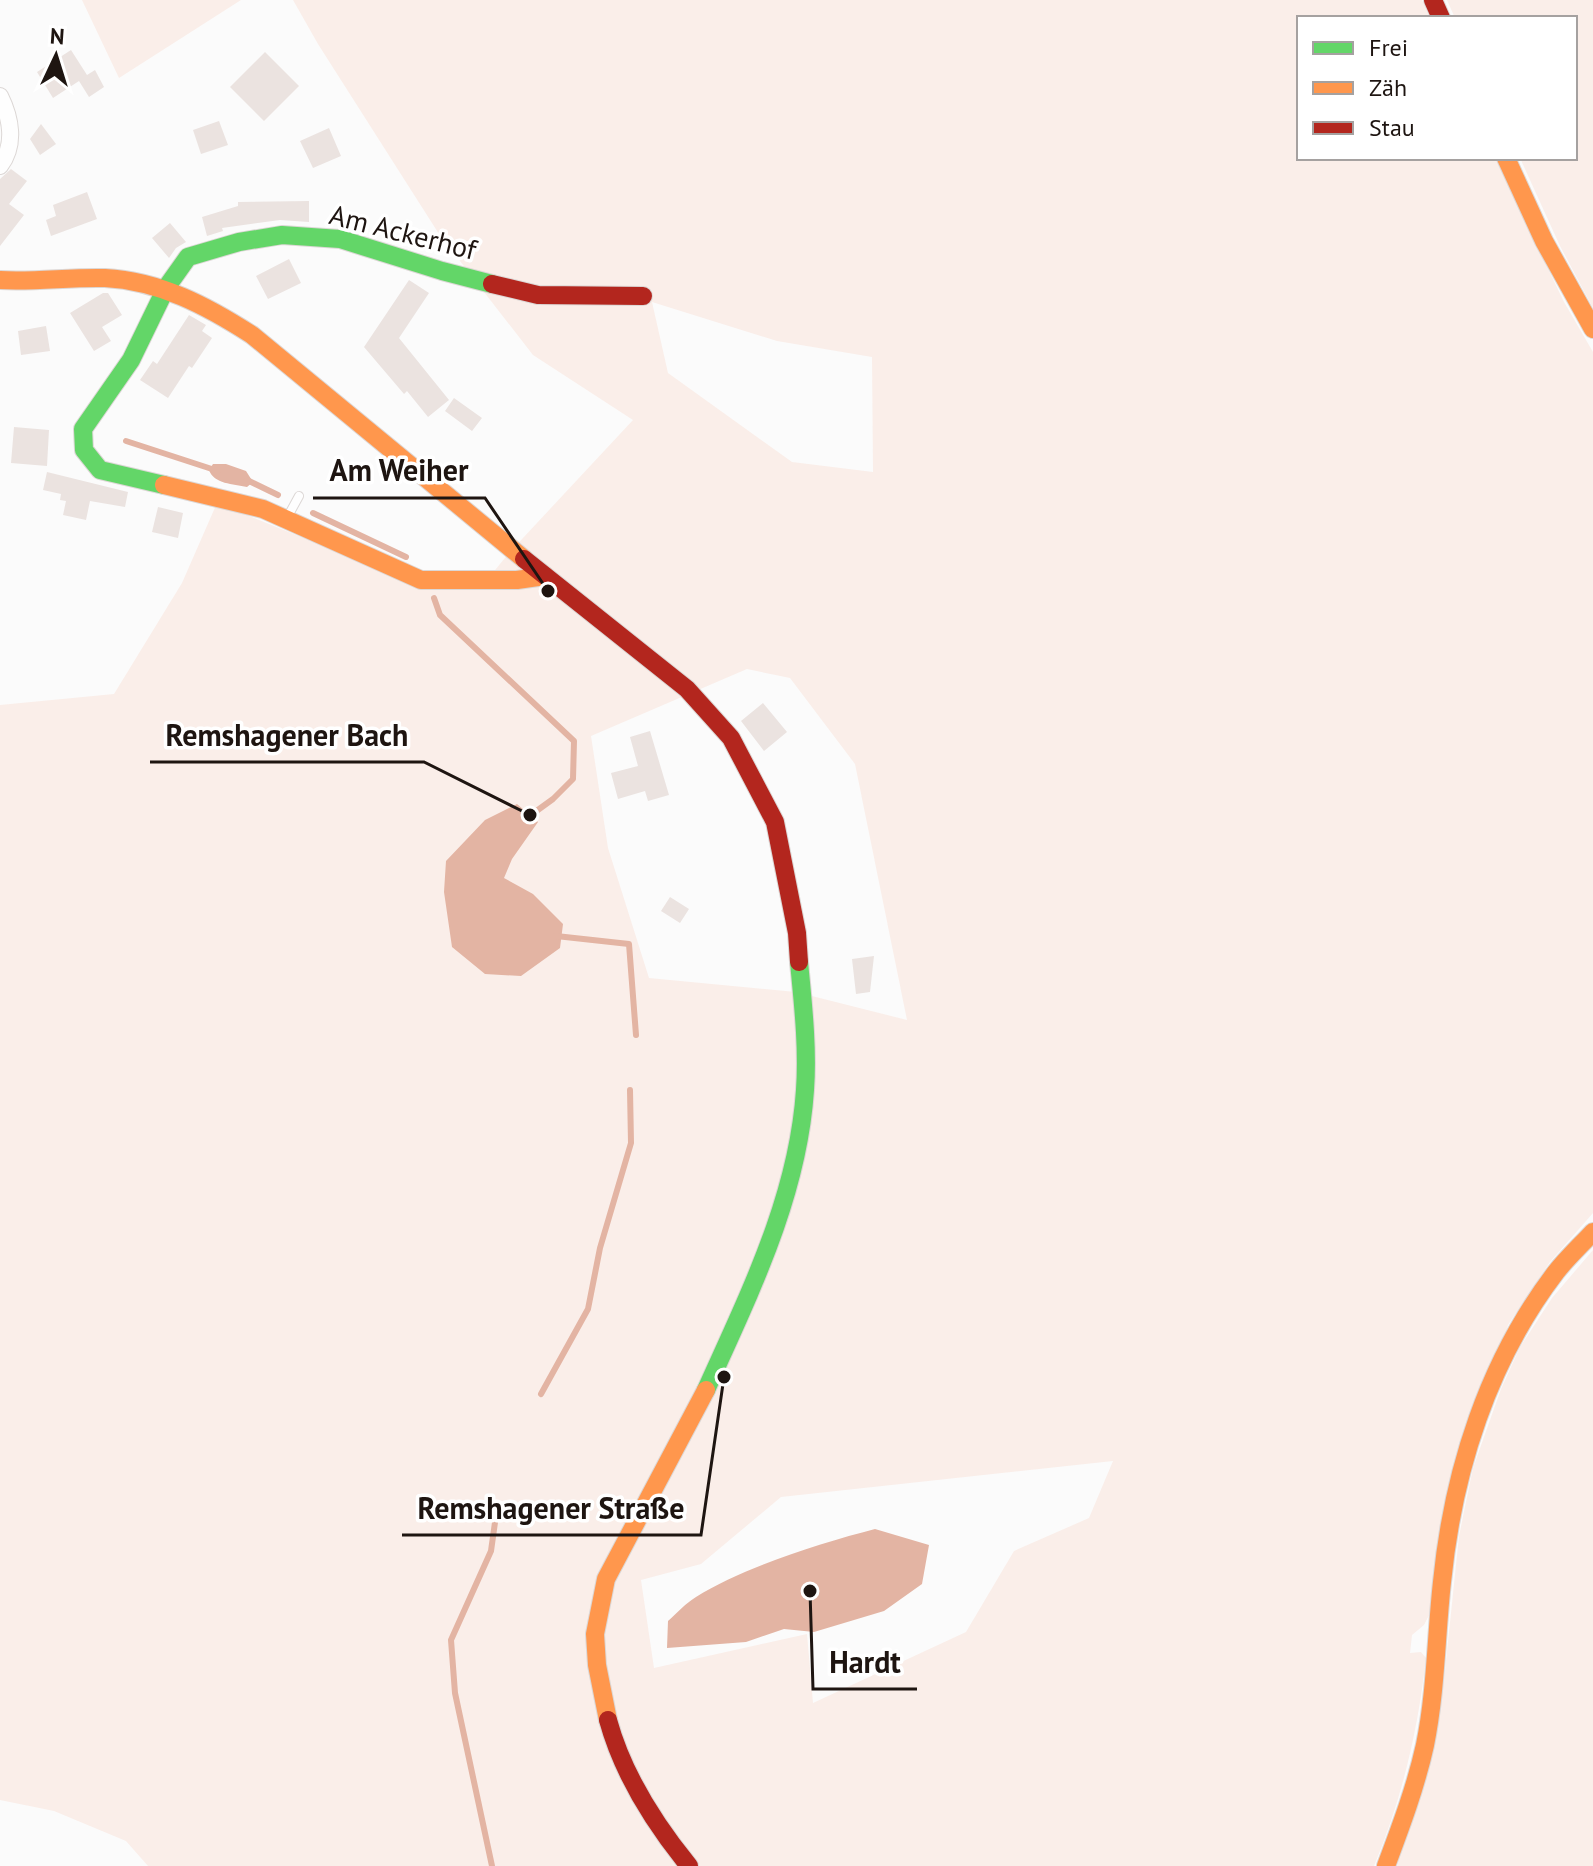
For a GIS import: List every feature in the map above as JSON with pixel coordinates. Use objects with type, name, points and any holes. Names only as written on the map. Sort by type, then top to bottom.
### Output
[{"type":"street","points":[[0,96],[12,136],[10,149],[0,166]]},
{"type":"street","points":[[1507,160],[1544,241],[1593,329]]},
{"type":"street","name":"Am Ackerhof","points":[[545,576],[517,580],[421,580],[263,509],[100,470],[84,450],[83,429],[131,360],[166,288],[188,257],[239,242],[282,235],[340,239],[442,271],[538,295],[643,296]]},
{"type":"street","points":[[0,280],[116,279],[166,288],[211,308],[252,335],[687,689],[731,738],[775,822],[797,933],[803,1005],[805,1089],[798,1142],[767,1255],[694,1416],[606,1579],[595,1633],[599,1684],[617,1744],[644,1808],[689,1866]]},
{"type":"street","points":[[1386,1866],[1408,1809],[1428,1728],[1447,1538],[1461,1468],[1481,1408],[1526,1316],[1556,1272],[1593,1232]]},
{"type":"lane","points":[[286,519],[299,496]]},
{"type":"shaded area","points":[[82,0],[241,0],[119,78]]},
{"type":"shaded area","points":[[293,0],[1422,0],[1429,16],[1297,16],[1297,160],[1496,160],[1564,302],[1593,352],[1593,1213],[1550,1262],[1508,1325],[1429,1615],[1424,1625],[1412,1635],[1410,1653],[1421,1652],[1426,1658],[1418,1711],[1401,1790],[1374,1866],[148,1866],[126,1841],[54,1811],[0,1800],[0,705],[114,694],[182,583],[217,503],[418,584],[482,586],[633,420],[533,355],[439,234]],"holes":[[[652,302],[777,341],[872,357],[873,472],[792,462],[668,373]],[[747,669],[790,678],[855,764],[907,1020],[796,992],[649,978],[608,848],[591,736]],[[1113,1461],[1089,1518],[1014,1551],[966,1632],[813,1703],[807,1634],[654,1668],[641,1580],[701,1564],[781,1497]]]},
{"type":"shaded area","points":[[1447,0],[1593,0],[1593,308],[1560,246],[1521,160],[1577,160],[1577,16],[1454,16]]},
{"type":"shaded area","points":[[213,464],[226,464],[246,471],[253,482],[247,487],[220,481],[211,475],[209,470]]},
{"type":"shaded area","points":[[517,804],[538,822],[512,859],[504,878],[533,894],[563,924],[560,948],[521,976],[485,974],[452,947],[444,892],[446,861],[485,820]]},
{"type":"shaded area","points":[[1593,1250],[1593,1866],[1397,1866],[1444,1680],[1459,1536],[1473,1468],[1501,1389],[1520,1347],[1552,1298]]},
{"type":"shaded area","points":[[875,1529],[929,1545],[922,1584],[884,1611],[814,1632],[784,1629],[746,1642],[667,1648],[668,1621],[685,1605],[715,1586],[759,1566]]},
{"type":"building","points":[[71,50],[87,75],[95,70],[104,87],[89,97],[79,81],[53,98],[37,72]]},
{"type":"building","points":[[265,52],[299,86],[264,121],[230,87]]},
{"type":"building","points":[[219,121],[228,145],[201,154],[193,130]]},
{"type":"building","points":[[41,124],[56,144],[40,155],[30,139]]},
{"type":"building","points":[[329,128],[341,156],[313,168],[300,141]]},
{"type":"building","points":[[11,169],[27,181],[9,204],[24,215],[0,246],[0,179]]},
{"type":"building","points":[[87,192],[97,219],[51,236],[46,220],[56,216],[53,205]]},
{"type":"building","points":[[309,201],[309,222],[280,220],[222,228],[223,231],[207,236],[202,217],[238,206],[238,202]]},
{"type":"building","points":[[170,223],[186,242],[176,248],[169,258],[152,238]]},
{"type":"building","points":[[289,259],[301,283],[268,299],[256,276]]},
{"type":"building","points":[[409,280],[429,293],[399,338],[449,400],[428,417],[364,347]]},
{"type":"building","points":[[108,293],[122,315],[102,327],[111,341],[94,351],[70,313]]},
{"type":"building","points":[[189,315],[206,325],[202,331],[212,338],[168,398],[140,380],[153,361],[157,364]]},
{"type":"building","points":[[46,326],[50,351],[21,355],[18,331]]},
{"type":"building","points":[[454,398],[482,418],[472,431],[445,411]]},
{"type":"building","points":[[14,427],[49,430],[47,466],[11,463]]},
{"type":"building","points":[[47,472],[128,492],[125,507],[90,501],[86,520],[63,515],[66,501],[60,500],[61,494],[43,490]]},
{"type":"building","points":[[158,507],[183,513],[178,538],[152,532]]},
{"type":"building","points":[[763,703],[787,732],[764,751],[741,721]]},
{"type":"building","points":[[650,731],[669,795],[648,801],[645,791],[618,799],[611,773],[638,766],[630,737]]},
{"type":"building","points":[[670,897],[689,909],[680,923],[661,911]]},
{"type":"building","points":[[874,956],[870,992],[856,994],[852,959]]},
{"type":"waterway","points":[[126,441],[218,471]]},
{"type":"waterway","points":[[247,480],[278,495]]},
{"type":"waterway","points":[[313,513],[406,557]]},
{"type":"waterway","points":[[434,598],[440,615],[574,741],[573,779],[553,799],[524,820]]},
{"type":"waterway","points":[[556,936],[629,944],[636,1035]]},
{"type":"waterway","points":[[541,1394],[588,1309],[600,1248],[631,1143],[630,1090]]},
{"type":"waterway","points":[[492,1866],[455,1693],[451,1640],[491,1551],[497,1508]]},
{"type":"traffic: fast","points":[[164,485],[100,470],[84,450],[83,429],[131,360],[166,288],[188,257],[239,242],[282,235],[340,239],[492,284]]},
{"type":"traffic: fast","points":[[706,1390],[769,1244],[793,1169],[806,1074],[799,962]]},
{"type":"traffic: slow","points":[[1507,160],[1544,241],[1593,329]]},
{"type":"traffic: slow","points":[[0,280],[125,280],[164,290],[218,314],[252,335],[524,559]]},
{"type":"traffic: slow","points":[[164,485],[263,509],[421,580],[517,580],[545,576]]},
{"type":"traffic: slow","points":[[1386,1866],[1413,1791],[1425,1745],[1447,1540],[1465,1459],[1478,1419],[1511,1342],[1532,1306],[1560,1267],[1593,1232]]},
{"type":"traffic: slow","points":[[608,1720],[597,1665],[595,1634],[606,1579],[706,1390]]},
{"type":"traffic: jam","points":[[1433,0],[1440,16]]},
{"type":"traffic: jam","points":[[492,284],[538,295],[643,296]]},
{"type":"traffic: jam","points":[[524,559],[687,689],[731,738],[775,822],[797,933],[799,962]]},
{"type":"traffic: jam","points":[[608,1720],[622,1760],[641,1798],[689,1866]]},
{"type":"place","name":"Am Weiher","points":[[548,591]]},
{"type":"place","name":"Remshagener Bach","points":[[530,815]]},
{"type":"place","name":"Remshagener Straße","points":[[724,1377]]},
{"type":"place","name":"Hardt","points":[[810,1591]]}]
